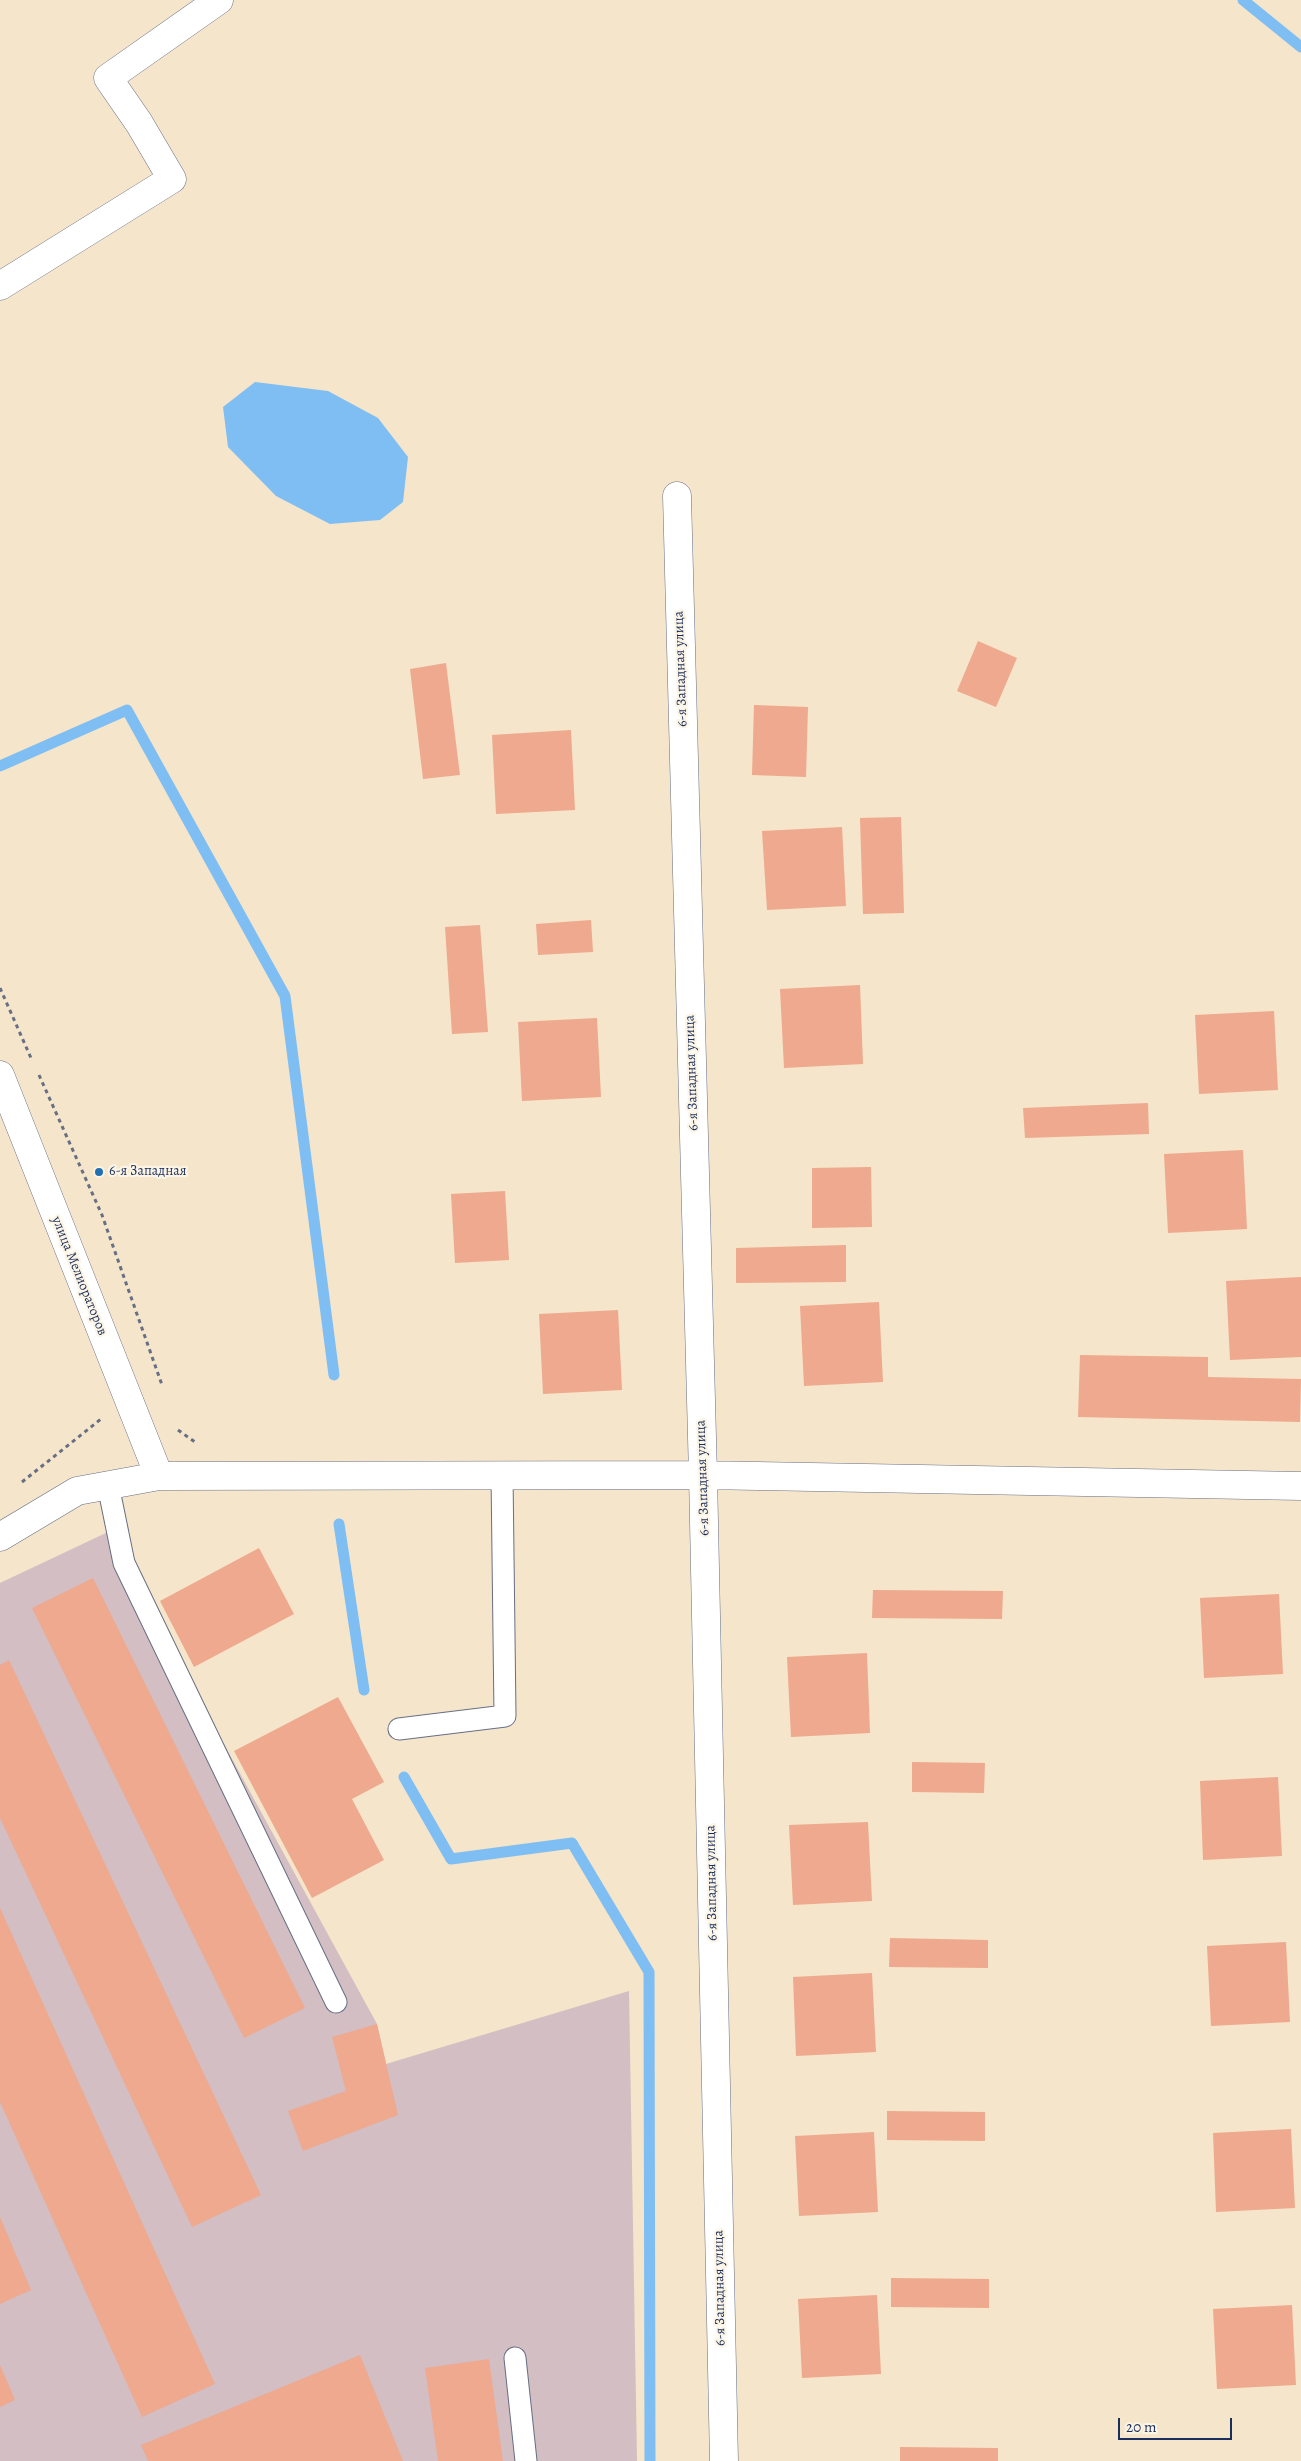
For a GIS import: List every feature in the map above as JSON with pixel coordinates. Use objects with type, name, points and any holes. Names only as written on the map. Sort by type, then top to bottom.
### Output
[{"type":"street","points":[[0,286],[172,178],[139,123],[108,78],[219,0]]},
{"type":"street","name":"6-я Западная улица","points":[[677,496],[703,1475],[724,2461]]},
{"type":"street","name":"улица Мелиораторов","points":[[0,1076],[159,1476]]},
{"type":"street","points":[[0,1537],[77,1491],[159,1476],[703,1475],[1301,1486]]},
{"type":"lane","points":[[399,1730],[505,1716],[502,1474]]},
{"type":"lane","points":[[108,1485],[124,1563],[336,2002]]},
{"type":"lane","points":[[515,2358],[526,2461]]},
{"type":"path","points":[[0,988],[32,1060]]},
{"type":"path","points":[[37,1070],[102,1215],[165,1393]]},
{"type":"path","points":[[15,1487],[106,1415]]},
{"type":"shaded area","points":[[108,1532],[377,2024],[386,2064],[629,1991],[637,2461],[0,2461],[0,1583]]},
{"type":"water","points":[[255,382],[328,391],[378,418],[408,457],[403,502],[380,520],[330,524],[276,496],[228,447],[223,407]]},
{"type":"building","points":[[978,641],[1017,658],[996,707],[957,691]]},
{"type":"building","points":[[446,663],[460,775],[423,779],[410,669]]},
{"type":"building","points":[[754,705],[808,707],[806,777],[752,775]]},
{"type":"building","points":[[571,730],[575,810],[496,814],[492,735]]},
{"type":"building","points":[[901,817],[904,913],[863,914],[860,818]]},
{"type":"building","points":[[842,827],[846,906],[767,910],[762,831]]},
{"type":"building","points":[[591,920],[593,952],[538,955],[536,924]]},
{"type":"building","points":[[480,925],[488,1032],[452,1034],[445,927]]},
{"type":"building","points":[[860,985],[863,1064],[784,1068],[780,989]]},
{"type":"building","points":[[1274,1011],[1278,1090],[1199,1094],[1195,1015]]},
{"type":"building","points":[[597,1018],[601,1097],[522,1101],[518,1022]]},
{"type":"building","points":[[1148,1103],[1149,1134],[1025,1138],[1023,1108]]},
{"type":"building","points":[[1243,1150],[1247,1229],[1168,1233],[1164,1154]]},
{"type":"building","points":[[871,1167],[872,1227],[812,1228],[812,1168]]},
{"type":"building","points":[[505,1191],[509,1260],[455,1263],[451,1194]]},
{"type":"building","points":[[846,1245],[846,1282],[736,1283],[736,1248]]},
{"type":"building","points":[[1301,1277],[1301,1357],[1230,1360],[1226,1281]]},
{"type":"building","points":[[879,1302],[883,1382],[804,1386],[800,1306]]},
{"type":"building","points":[[618,1310],[622,1390],[543,1394],[539,1314]]},
{"type":"building","points":[[1080,1355],[1208,1357],[1208,1377],[1301,1379],[1300,1422],[1078,1417]]},
{"type":"building","points":[[259,1548],[294,1614],[194,1667],[160,1601]]},
{"type":"building","points":[[93,1578],[305,2008],[244,2038],[32,1608]]},
{"type":"building","points":[[873,1590],[1003,1591],[1002,1619],[872,1618]]},
{"type":"building","points":[[1279,1594],[1283,1674],[1204,1678],[1200,1598]]},
{"type":"building","points":[[867,1653],[870,1733],[791,1737],[787,1657]]},
{"type":"building","points":[[9,1660],[261,2195],[192,2227],[0,1818],[0,1665]]},
{"type":"building","points":[[338,1697],[384,1782],[352,1799],[384,1860],[312,1898],[234,1751]]},
{"type":"building","points":[[912,1762],[985,1763],[984,1793],[912,1792]]},
{"type":"building","points":[[1278,1777],[1282,1856],[1203,1860],[1200,1781]]},
{"type":"building","points":[[868,1822],[872,1901],[793,1905],[789,1825]]},
{"type":"building","points":[[0,1908],[215,2384],[142,2417],[0,2102]]},
{"type":"building","points":[[890,1938],[988,1940],[988,1968],[889,1967]]},
{"type":"building","points":[[1286,1942],[1290,2022],[1211,2026],[1207,1946]]},
{"type":"building","points":[[872,1973],[876,2052],[796,2056],[793,1977]]},
{"type":"building","points":[[377,2024],[398,2115],[303,2151],[288,2111],[346,2091],[332,2037]]},
{"type":"building","points":[[887,2111],[985,2112],[985,2141],[887,2140]]},
{"type":"building","points":[[1291,2129],[1295,2208],[1216,2212],[1213,2133]]},
{"type":"building","points":[[874,2132],[878,2212],[799,2216],[795,2136]]},
{"type":"building","points":[[0,2217],[31,2290],[0,2304]]},
{"type":"building","points":[[891,2278],[989,2279],[989,2308],[891,2307]]},
{"type":"building","points":[[877,2295],[881,2374],[802,2378],[798,2299]]},
{"type":"building","points":[[1292,2305],[1296,2385],[1217,2389],[1213,2309]]},
{"type":"building","points":[[360,2355],[403,2461],[148,2461],[141,2445]]},
{"type":"building","points":[[489,2359],[503,2461],[438,2461],[425,2368]]},
{"type":"building","points":[[0,2365],[15,2400],[0,2407]]},
{"type":"building","points":[[900,2447],[998,2448],[998,2461],[900,2461]]},
{"type":"waterway","points":[[1243,0],[1301,47]]},
{"type":"waterway","points":[[0,766],[127,710],[285,996],[334,1375]]},
{"type":"waterway","points":[[339,1524],[364,1690]]},
{"type":"waterway","points":[[404,1777],[451,1859],[572,1843],[649,1972],[650,2461]]},
{"type":"place","name":"6-я Западная","points":[[99,1172]]}]
